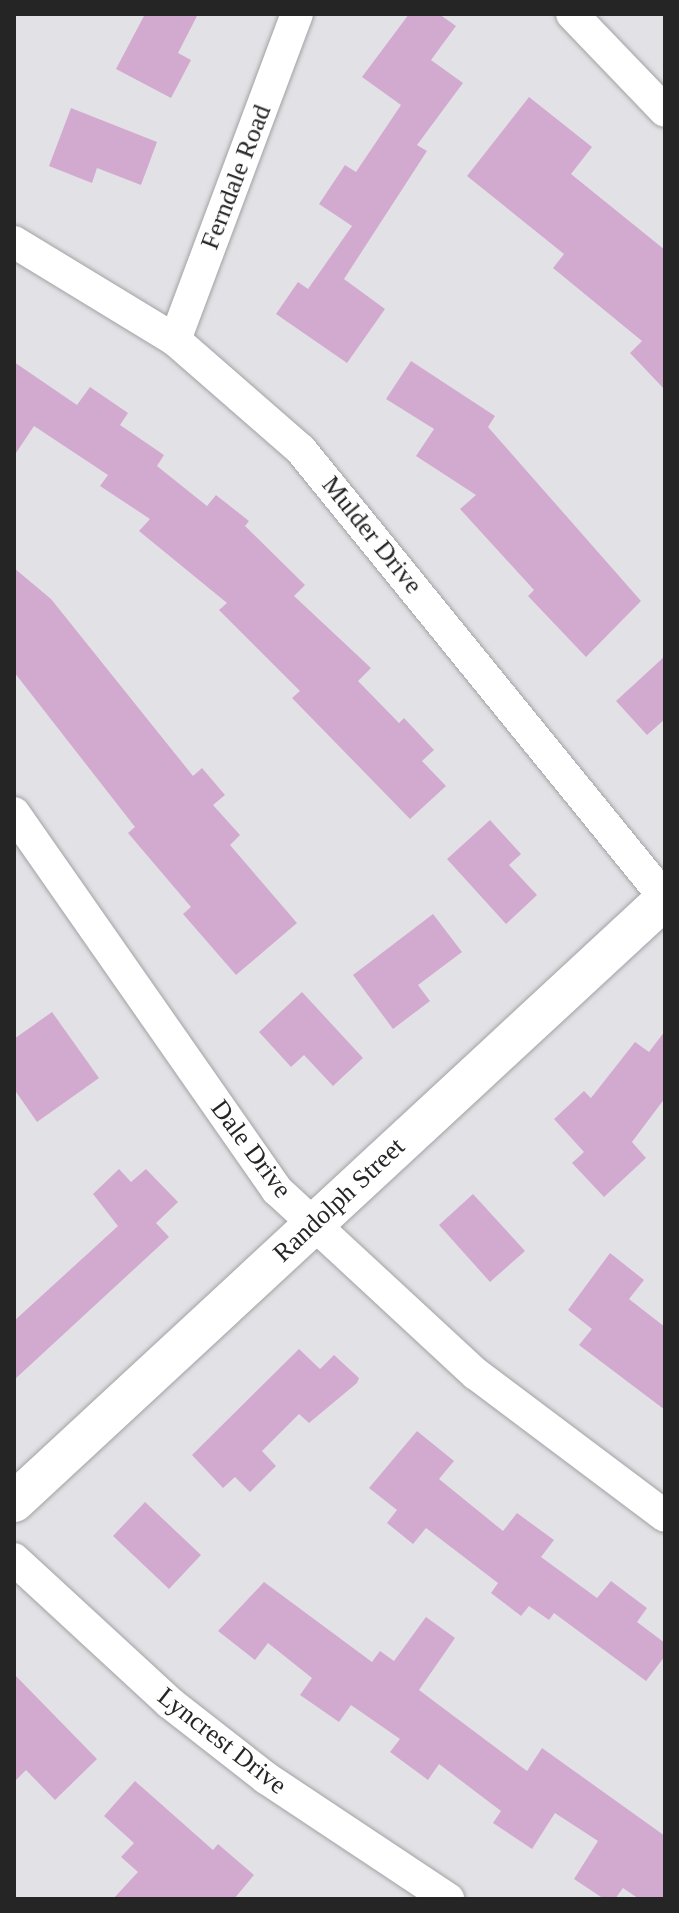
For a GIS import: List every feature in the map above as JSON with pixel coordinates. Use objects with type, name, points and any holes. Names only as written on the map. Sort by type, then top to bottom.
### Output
[{"type":"street","name":"Ferndale Road","points":[[175,340],[297,14]]},
{"type":"street","points":[[572,14],[665,111]]},
{"type":"street","name":"Mulder Drive","points":[[14,242],[175,340],[243,395],[327,479],[665,898]]},
{"type":"street","name":"Dale Drive","points":[[14,813],[260,1168],[313,1223],[476,1374],[665,1516]]},
{"type":"street","name":"Randolph Street","points":[[14,1502],[665,898]]},
{"type":"street","name":"Lyncrest Drive","points":[[14,1559],[170,1703],[266,1778],[448,1899]]},
{"type":"building","points":[[145,14],[198,14],[178,53],[191,60],[171,98],[116,69]]},
{"type":"building","points":[[409,14],[439,14],[456,26],[431,60],[463,83],[417,145],[427,151],[344,279],[385,309],[347,363],[276,314],[298,282],[308,289],[352,226],[319,204],[345,165],[356,172],[401,105],[362,77]]},
{"type":"building","points":[[529,97],[592,147],[571,174],[665,250],[665,390],[630,353],[642,341],[553,268],[564,254],[467,176]]},
{"type":"building","points":[[71,108],[157,142],[141,185],[97,168],[92,183],[49,166]]},
{"type":"building","points":[[411,361],[495,416],[488,427],[641,601],[586,657],[528,596],[534,590],[460,509],[476,495],[416,456],[434,429],[386,399]]},
{"type":"building","points":[[14,362],[77,405],[90,387],[128,413],[120,425],[164,455],[157,466],[207,506],[216,495],[249,521],[245,526],[305,585],[294,596],[371,668],[358,681],[399,723],[404,718],[434,750],[422,761],[446,786],[410,819],[292,698],[300,691],[219,610],[227,603],[139,531],[150,519],[100,486],[108,475],[34,426],[14,456]]},
{"type":"building","points":[[14,568],[51,599],[193,776],[202,768],[225,795],[213,805],[240,835],[230,845],[297,923],[236,975],[183,914],[191,907],[128,833],[135,827],[14,672]]},
{"type":"building","points":[[665,656],[665,719],[647,735],[616,701]]},
{"type":"building","points":[[490,820],[521,854],[509,865],[537,895],[506,924],[447,859]]},
{"type":"building","points":[[433,914],[462,952],[418,985],[430,1001],[393,1029],[353,975]]},
{"type":"building","points":[[302,992],[363,1058],[333,1086],[304,1055],[291,1067],[259,1032]]},
{"type":"building","points":[[52,1012],[99,1078],[37,1122],[14,1089],[14,1039]]},
{"type":"building","points":[[665,1031],[665,1098],[632,1142],[646,1158],[604,1197],[572,1163],[584,1152],[554,1119],[584,1091],[591,1098],[635,1042],[649,1052]]},
{"type":"building","points":[[119,1169],[131,1182],[146,1169],[178,1202],[156,1223],[169,1237],[14,1380],[14,1321],[118,1226],[93,1194]]},
{"type":"building","points":[[473,1194],[525,1251],[490,1282],[439,1225]]},
{"type":"building","points":[[610,1253],[644,1280],[629,1299],[665,1327],[665,1410],[579,1345],[592,1329],[568,1310]]},
{"type":"building","points":[[299,1349],[320,1369],[334,1355],[359,1378],[357,1383],[309,1423],[299,1414],[262,1451],[276,1466],[250,1492],[235,1477],[223,1488],[192,1455]]},
{"type":"building","points":[[417,1431],[454,1461],[439,1479],[503,1531],[517,1513],[554,1540],[541,1557],[597,1598],[611,1581],[647,1608],[637,1622],[665,1643],[665,1656],[646,1681],[554,1613],[549,1620],[529,1606],[521,1616],[491,1593],[498,1583],[426,1528],[413,1544],[387,1523],[397,1510],[369,1488]]},
{"type":"building","points":[[145,1502],[201,1555],[169,1589],[113,1536]]},
{"type":"building","points":[[264,1582],[372,1662],[380,1651],[394,1661],[426,1617],[455,1638],[419,1690],[527,1771],[542,1748],[665,1836],[665,1899],[639,1899],[623,1888],[615,1899],[604,1899],[574,1879],[598,1841],[555,1813],[532,1849],[493,1823],[501,1811],[439,1764],[428,1780],[390,1752],[400,1739],[351,1705],[339,1722],[300,1695],[312,1678],[268,1643],[255,1660],[218,1631]]},
{"type":"building","points":[[14,1674],[97,1759],[55,1800],[26,1770],[14,1782]]},
{"type":"building","points":[[135,1781],[213,1850],[218,1844],[254,1875],[234,1899],[113,1899],[138,1872],[121,1857],[134,1843],[104,1816]]}]
